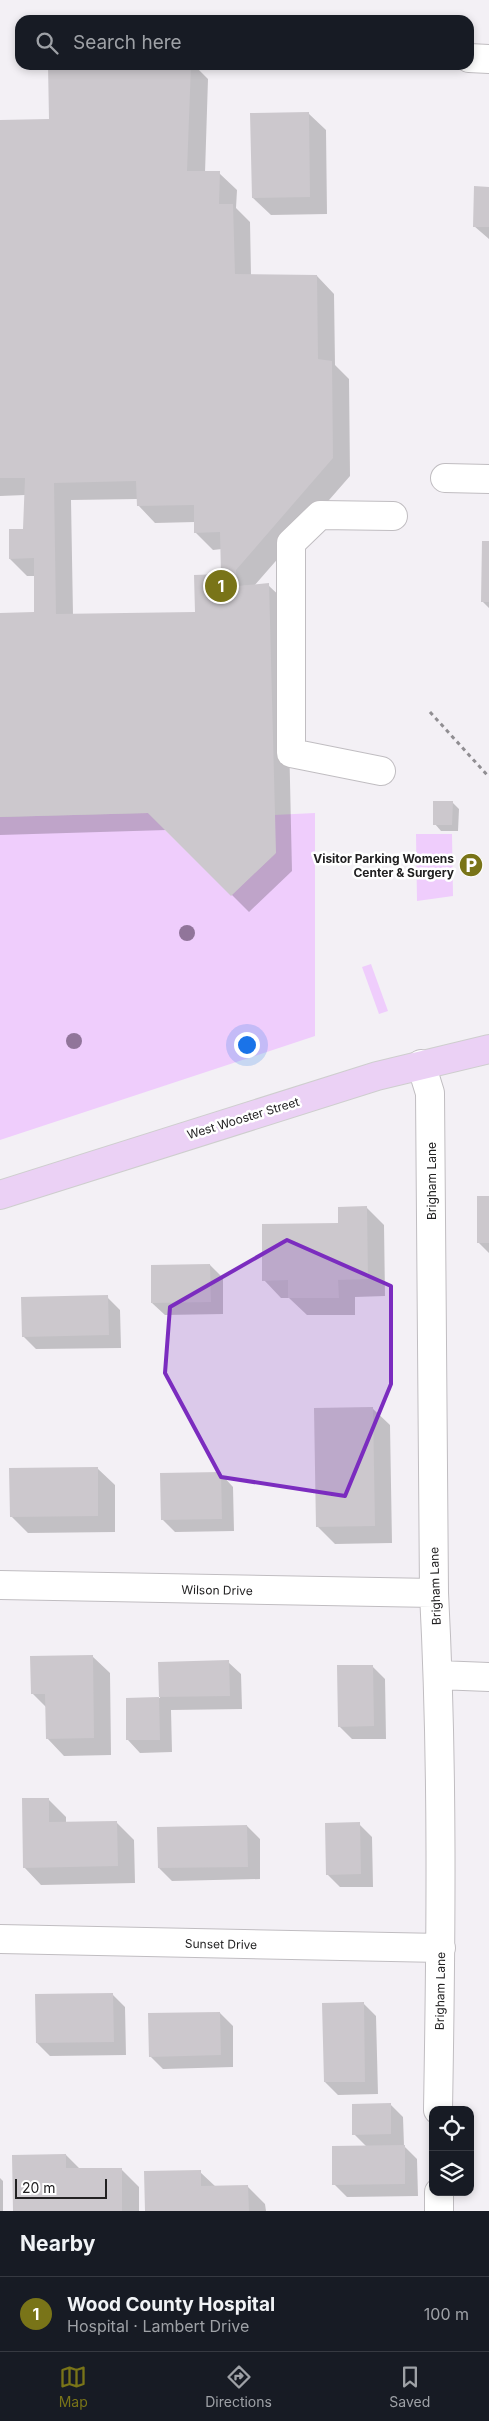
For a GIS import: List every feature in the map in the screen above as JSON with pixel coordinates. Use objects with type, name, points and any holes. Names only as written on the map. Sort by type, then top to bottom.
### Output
[{"type":"main road","name":"West Wooster Street","points":[[0,1195],[421,1064],[489,1049]]},
{"type":"street","points":[[474,58],[489,59]]},
{"type":"street","points":[[445,478],[489,479]]},
{"type":"street","points":[[381,771],[291,753],[291,544],[320,515],[393,516]]},
{"type":"street","name":"Brigham Lane","points":[[421,1064],[430,1093],[434,1592],[438,1675],[441,1948],[438,2106]]},
{"type":"street","name":"Wilson Drive","points":[[0,1585],[434,1592]]},
{"type":"street","points":[[438,1675],[489,1677]]},
{"type":"street","name":"Sunset Drive","points":[[0,1939],[441,1948]]},
{"type":"street","points":[[439,2196],[439,2211]]},
{"type":"path","points":[[430,712],[489,777]]},
{"type":"highlighted area","points":[[287,1240],[391,1286],[391,1384],[345,1496],[221,1477],[165,1373],[170,1307]]},
{"type":"shaded area","points":[[148,813],[231,895],[275,854],[274,815],[315,813],[315,1036],[0,1140],[0,817]]},
{"type":"shaded area","points":[[416,834],[452,834],[453,896],[417,901]]},
{"type":"shaded area","points":[[371,964],[388,1011],[379,1014],[362,967]]},
{"type":"building","points":[[48,70],[191,70],[187,171],[220,171],[219,204],[233,204],[235,274],[317,275],[318,359],[332,361],[333,458],[236,570],[237,586],[269,583],[276,853],[231,896],[148,813],[0,817],[0,613],[34,612],[34,558],[9,559],[9,529],[23,529],[25,478],[0,478],[0,120],[49,119]],"holes":[[[136,481],[137,506],[194,505],[194,533],[220,532],[221,574],[194,575],[195,612],[56,614],[54,483]]]},
{"type":"building","points":[[309,112],[310,197],[252,198],[250,113]]},
{"type":"building","points":[[474,186],[489,187],[489,227],[473,227]]},
{"type":"building","points":[[482,541],[489,541],[489,602],[481,602]]},
{"type":"building","points":[[433,801],[453,801],[452,825],[433,825]]},
{"type":"building","points":[[477,1196],[489,1196],[489,1243],[477,1243]]},
{"type":"building","points":[[367,1206],[368,1279],[338,1280],[339,1298],[288,1298],[288,1280],[262,1281],[262,1224],[338,1223],[338,1207]]},
{"type":"building","points":[[210,1264],[211,1302],[151,1303],[151,1265]]},
{"type":"building","points":[[108,1295],[109,1335],[22,1337],[21,1297]]},
{"type":"building","points":[[373,1407],[375,1526],[316,1527],[314,1408]]},
{"type":"building","points":[[98,1467],[98,1516],[10,1517],[9,1468]]},
{"type":"building","points":[[221,1472],[222,1519],[161,1520],[160,1473]]},
{"type":"building","points":[[93,1655],[94,1738],[46,1739],[45,1694],[31,1694],[30,1656]]},
{"type":"building","points":[[229,1660],[230,1696],[159,1697],[158,1662]]},
{"type":"building","points":[[337,1665],[373,1665],[374,1726],[338,1727]]},
{"type":"building","points":[[159,1697],[160,1740],[126,1740],[126,1698]]},
{"type":"building","points":[[22,1798],[49,1798],[49,1822],[117,1821],[118,1866],[23,1868]]},
{"type":"building","points":[[360,1822],[361,1874],[326,1875],[325,1823]]},
{"type":"building","points":[[247,1825],[248,1867],[158,1868],[157,1827]]},
{"type":"building","points":[[113,1993],[114,2042],[36,2043],[35,1994]]},
{"type":"building","points":[[364,2002],[365,2082],[324,2082],[322,2003]]},
{"type":"building","points":[[220,2012],[221,2055],[149,2057],[148,2013]]},
{"type":"building","points":[[391,2103],[391,2134],[352,2135],[352,2104]]},
{"type":"building","points":[[405,2145],[405,2184],[332,2185],[332,2146]]},
{"type":"building","points":[[66,2154],[66,2168],[122,2168],[122,2211],[13,2211],[12,2155]]},
{"type":"building","points":[[201,2170],[201,2186],[248,2185],[249,2211],[145,2211],[144,2171]]},
{"type":"place","name":"Wood County Hospital","points":[[221,586]]},
{"type":"place","name":"Visitor Parking Womens Center & Surgery","points":[[471,865]]}]
